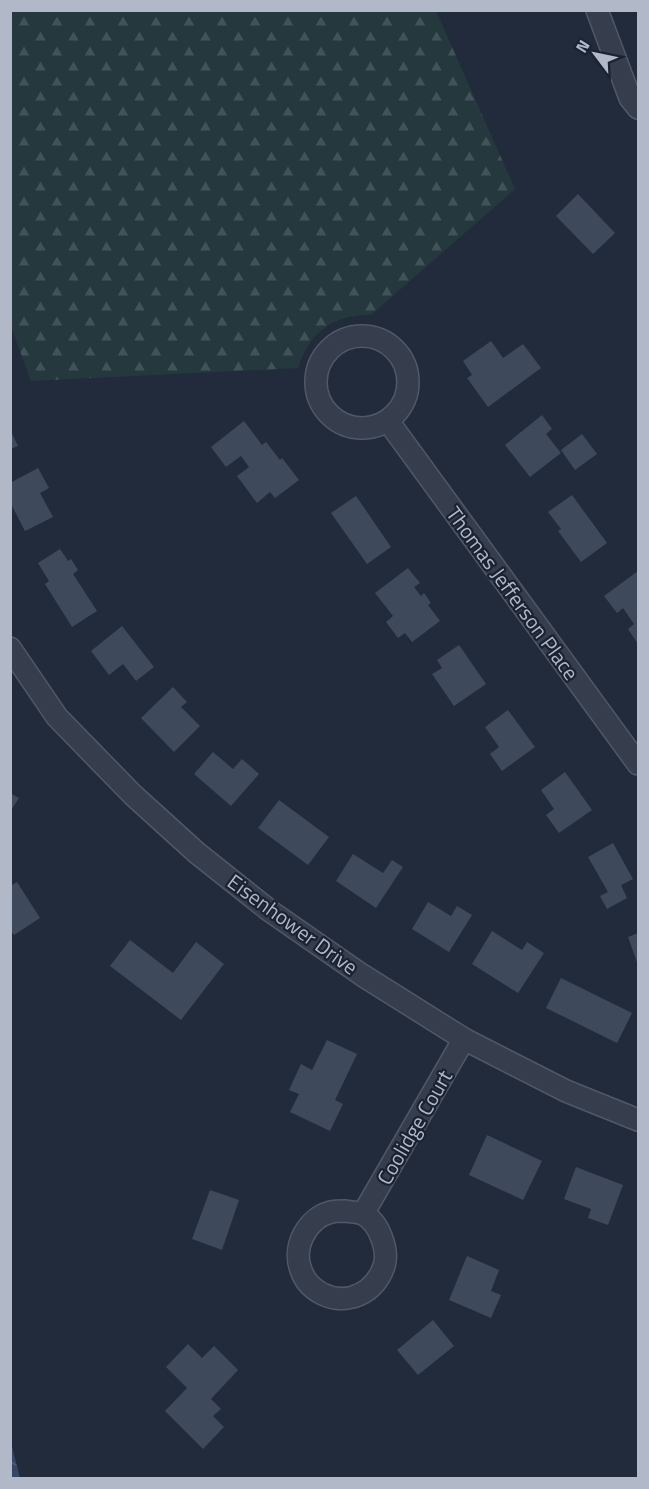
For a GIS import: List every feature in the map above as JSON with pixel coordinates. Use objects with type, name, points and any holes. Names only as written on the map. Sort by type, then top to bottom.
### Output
[{"type":"street","points":[[597,10],[630,98],[639,108]]},
{"type":"street","points":[[356,336],[371,336],[379,339],[398,352],[406,365],[409,381],[407,396],[400,410],[388,421],[374,428],[359,429],[344,425],[331,417],[322,406],[316,391],[316,376],[320,362],[329,349],[341,340],[356,336]]},
{"type":"street","name":"Thomas Jefferson Place","points":[[388,421],[639,764]]},
{"type":"street","name":"Eisenhower Drive","points":[[10,648],[57,717],[133,795],[197,853],[270,910],[362,975],[464,1039],[566,1091],[639,1120]]},
{"type":"street","name":"Coolidge Court","points":[[363,1214],[464,1039]]},
{"type":"street","points":[[345,1211],[363,1214],[380,1233],[385,1246],[386,1261],[381,1275],[361,1294],[347,1299],[333,1298],[319,1292],[308,1283],[301,1270],[298,1256],[300,1242],[307,1228],[317,1218],[330,1212],[345,1211]]},
{"type":"green space","points":[[11,10],[436,11],[515,189],[371,315],[346,318],[335,322],[316,335],[303,355],[298,368],[31,381],[11,327]]},
{"type":"water","points":[[11,1443],[20,1478],[11,1478]]},
{"type":"building","points":[[578,194],[615,233],[593,254],[556,216]]},
{"type":"building","points":[[491,341],[503,358],[523,344],[541,368],[488,407],[467,378],[472,375],[463,361]]},
{"type":"building","points":[[542,415],[552,429],[546,434],[561,453],[530,477],[505,445]]},
{"type":"building","points":[[244,421],[262,445],[266,442],[299,480],[275,498],[270,492],[257,503],[237,476],[249,467],[241,456],[226,467],[211,447]]},
{"type":"building","points":[[10,430],[18,446],[10,449]]},
{"type":"building","points":[[582,434],[597,454],[575,470],[561,450]]},
{"type":"building","points":[[38,468],[49,488],[40,493],[53,517],[25,531],[12,506],[10,507],[10,483]]},
{"type":"building","points":[[572,495],[607,543],[581,562],[558,531],[561,529],[548,512]]},
{"type":"building","points":[[356,496],[391,547],[367,564],[331,513]]},
{"type":"building","points":[[60,549],[68,561],[71,559],[78,570],[73,574],[97,611],[72,627],[45,584],[49,581],[38,563]]},
{"type":"building","points":[[408,568],[420,583],[414,587],[421,596],[424,593],[431,603],[428,605],[440,621],[412,642],[405,633],[398,638],[386,622],[393,616],[375,593]]},
{"type":"building","points":[[638,571],[638,644],[628,629],[634,624],[623,608],[617,613],[604,596]]},
{"type":"building","points":[[122,626],[154,667],[136,681],[123,664],[109,675],[91,651]]},
{"type":"building","points":[[459,645],[486,684],[454,706],[432,674],[442,668],[437,660]]},
{"type":"building","points":[[173,687],[187,702],[181,707],[200,726],[174,752],[141,718]]},
{"type":"building","points":[[508,710],[535,747],[502,771],[490,754],[499,747],[485,727]]},
{"type":"building","points":[[213,752],[233,769],[242,759],[259,774],[231,806],[194,774]]},
{"type":"building","points":[[565,772],[592,810],[559,833],[546,815],[554,809],[541,790]]},
{"type":"building","points":[[10,793],[19,798],[10,812]]},
{"type":"building","points":[[279,800],[329,837],[308,865],[258,828]]},
{"type":"building","points":[[613,843],[633,879],[621,885],[627,898],[607,909],[600,896],[608,892],[588,857]]},
{"type":"building","points":[[353,854],[383,873],[392,860],[403,867],[376,908],[336,881]]},
{"type":"building","points":[[17,882],[40,918],[14,935],[10,930],[10,886]]},
{"type":"building","points":[[428,902],[451,916],[457,906],[472,915],[449,952],[412,929]]},
{"type":"building","points":[[492,931],[522,950],[527,942],[544,953],[518,993],[472,964]]},
{"type":"building","points":[[638,933],[638,965],[628,937]]},
{"type":"building","points":[[130,940],[173,973],[196,942],[224,964],[181,1020],[110,966]]},
{"type":"building","points":[[561,978],[632,1013],[617,1043],[546,1008]]},
{"type":"building","points":[[327,1040],[357,1054],[335,1100],[343,1104],[330,1131],[290,1112],[299,1094],[289,1090],[301,1064],[312,1070]]},
{"type":"building","points":[[487,1135],[542,1161],[523,1200],[469,1175]]},
{"type":"building","points":[[576,1167],[623,1185],[608,1225],[588,1218],[591,1209],[564,1199]]},
{"type":"building","points":[[210,1190],[239,1200],[222,1250],[192,1239]]},
{"type":"building","points":[[467,1256],[499,1270],[491,1291],[501,1295],[491,1318],[449,1300]]},
{"type":"building","points":[[433,1320],[454,1346],[418,1375],[397,1350]]},
{"type":"building","points":[[188,1344],[202,1358],[214,1346],[238,1370],[211,1399],[221,1409],[213,1416],[224,1427],[203,1449],[165,1411],[187,1388],[166,1367]]}]
